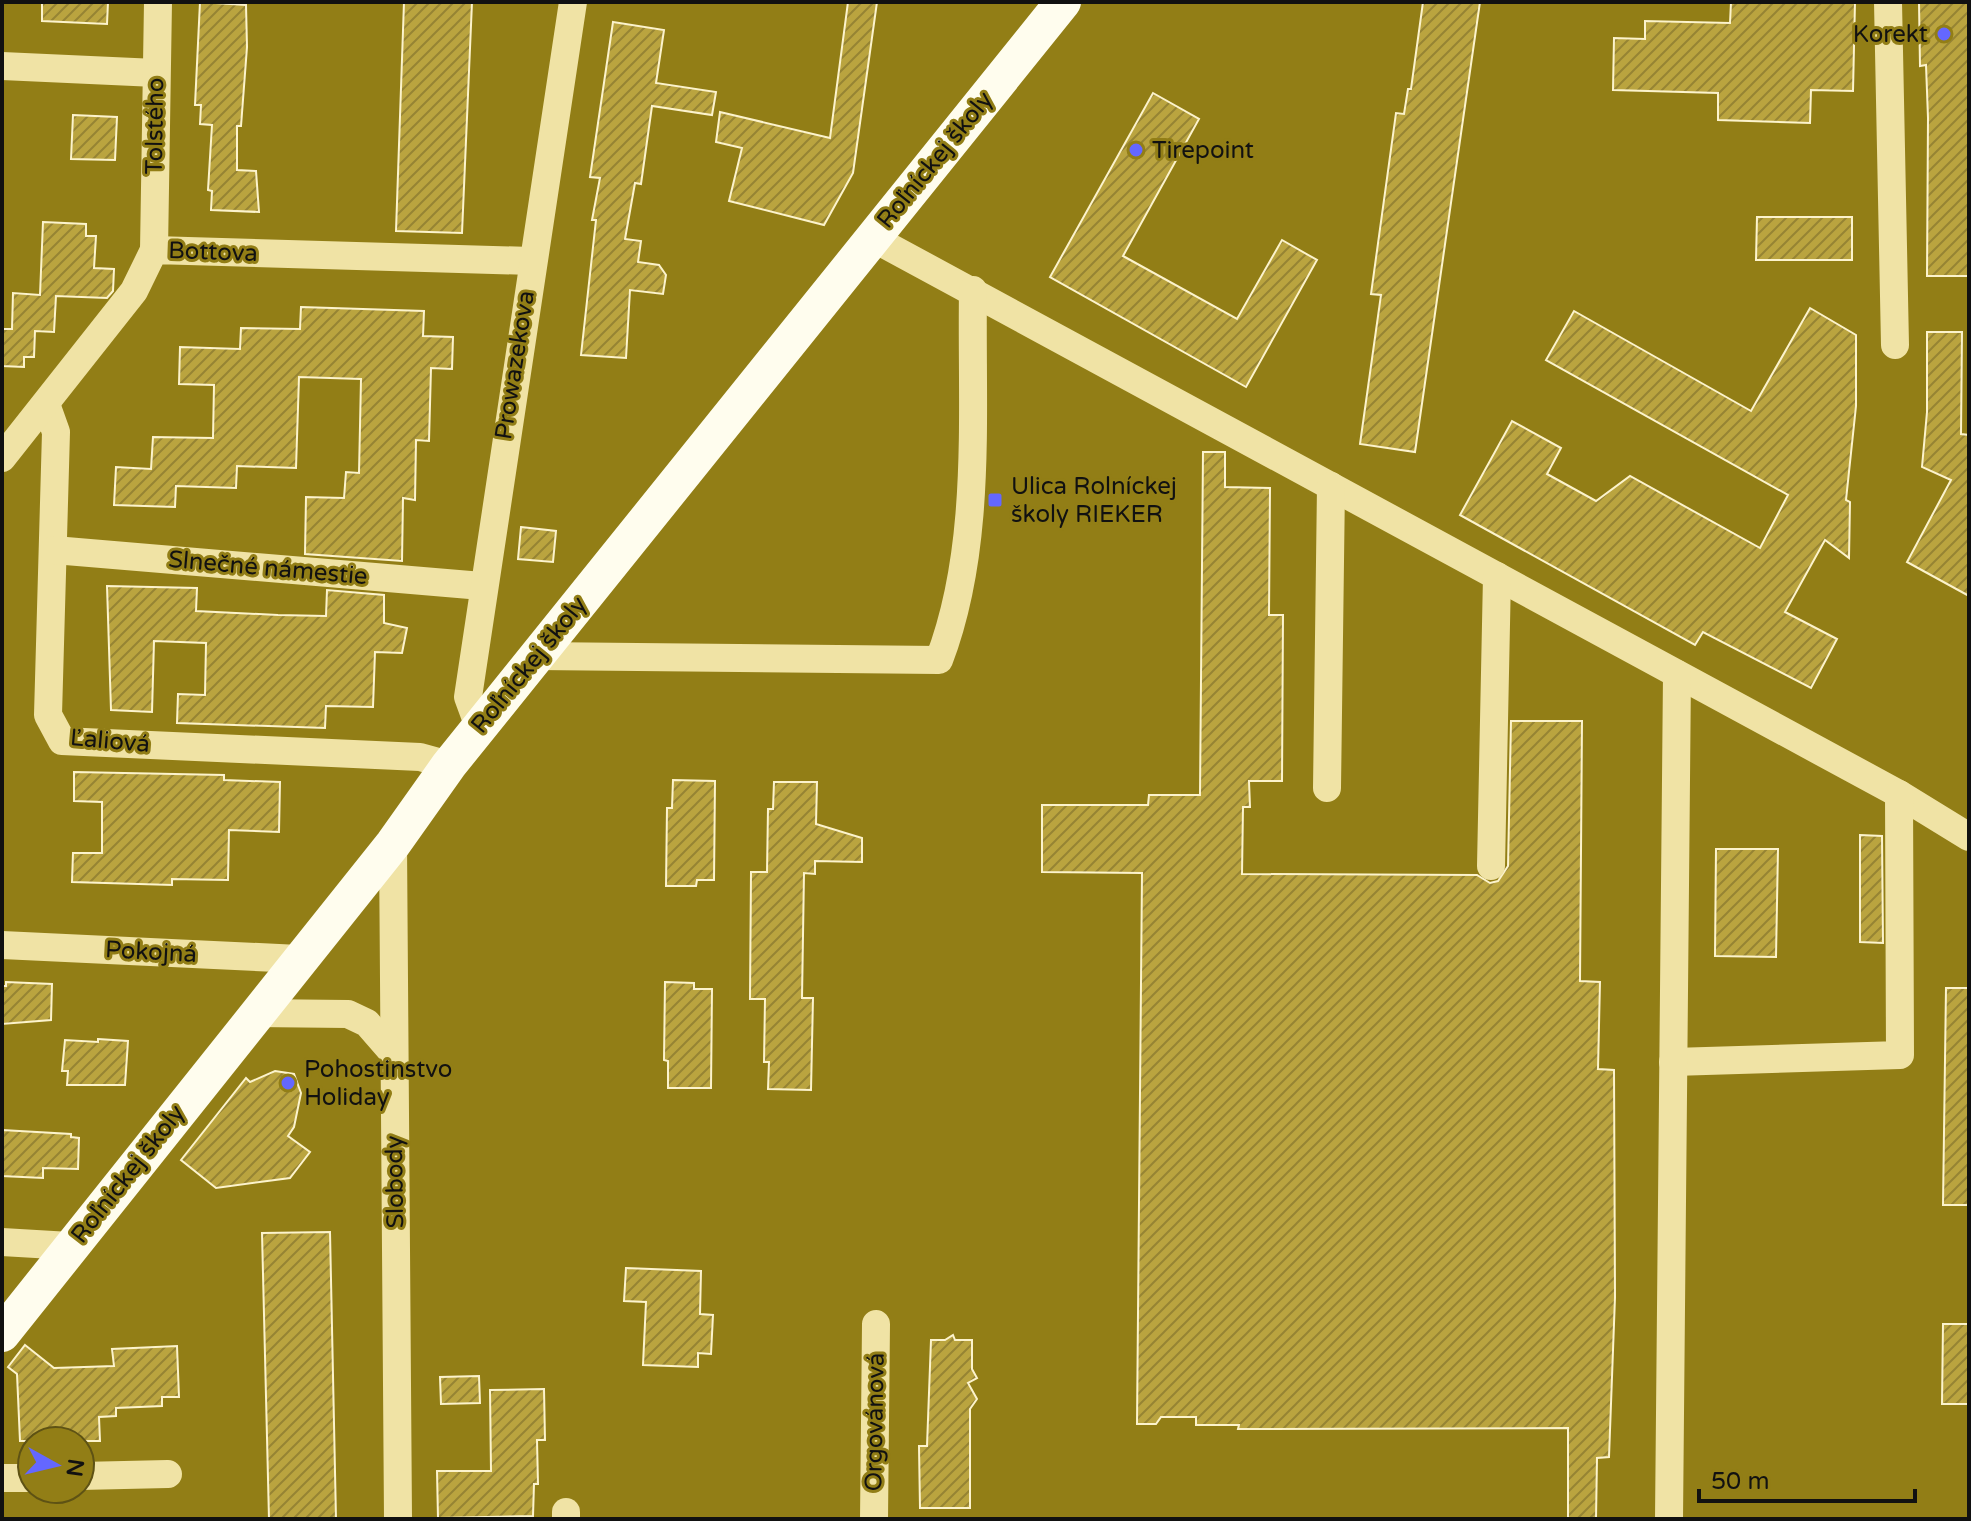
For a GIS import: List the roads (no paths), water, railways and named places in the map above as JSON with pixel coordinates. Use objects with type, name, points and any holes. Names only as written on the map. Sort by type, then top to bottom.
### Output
[{"type":"main road","name":"Roľníckej školy","points":[[2,1334],[255,1013],[393,844],[479,727],[1063,2]]},
{"type":"street","name":"Tolstého","points":[[154,250],[158,2]]},
{"type":"street","name":"Prowazekova","points":[[479,727],[468,697],[482,586],[573,2]]},
{"type":"street","points":[[1888,2],[1895,345]]},
{"type":"street","points":[[2,66],[156,73]]},
{"type":"street","points":[[871,237],[1899,794],[1969,837]]},
{"type":"street","name":"Bottova","points":[[2,458],[134,291],[154,250],[531,261]]},
{"type":"street","points":[[536,656],[939,660],[956,617],[970,501],[973,290]]},
{"type":"street","name":"Ľaliová","points":[[46,404],[56,432],[48,715],[62,741],[420,757],[449,765]]},
{"type":"street","points":[[1327,788],[1331,486]]},
{"type":"street","name":"Slnečné námestie","points":[[54,550],[482,586]]},
{"type":"street","points":[[1491,866],[1497,576]]},
{"type":"street","points":[[1669,1519],[1677,674]]},
{"type":"street","points":[[1673,1062],[1900,1055],[1899,794]]},
{"type":"street","name":"Slobody","points":[[393,844],[398,1519]]},
{"type":"street","name":"Pokojná","points":[[2,945],[299,959]]},
{"type":"street","points":[[255,1013],[348,1014],[367,1023],[394,1054]]},
{"type":"street","points":[[2,1242],[70,1246]]},
{"type":"street","name":"Orgovánová","points":[[874,1519],[876,1324]]},
{"type":"street","points":[[96,1476],[168,1474]]},
{"type":"place","name":"Korekt","points":[[1944,34]]},
{"type":"place","name":"Tirepoint","points":[[1136,150]]},
{"type":"place","name":"Ulica Rolníckej školy RIEKER","points":[[995,500]]},
{"type":"place","name":"Pohostinstvo Holiday","points":[[288,1083]]}]
